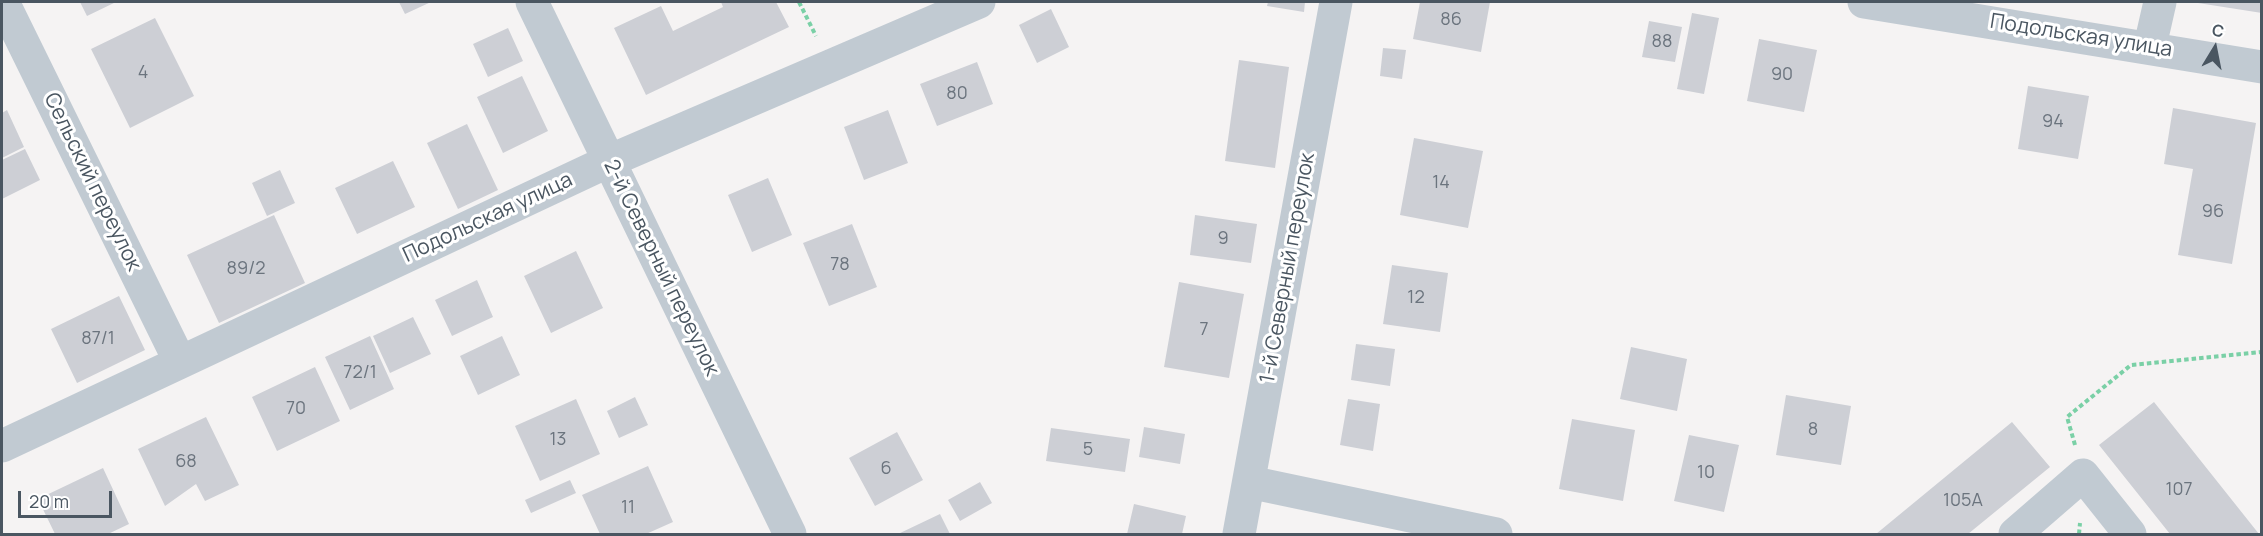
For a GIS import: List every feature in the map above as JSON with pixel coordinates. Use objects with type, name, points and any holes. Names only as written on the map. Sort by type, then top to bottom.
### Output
[{"type":"street","name":"Сельский переулок","points":[[3,2],[180,362]]},
{"type":"street","name":"2-й Северный переулок","points":[[532,2],[790,534]]},
{"type":"street","name":"Подольская улица","points":[[2,446],[609,161],[979,2]]},
{"type":"street","name":"1-й Северный переулок","points":[[1239,534],[1336,2]]},
{"type":"street","name":"Подольская улица","points":[[1864,2],[2150,46],[2262,67]]},
{"type":"street","points":[[2150,46],[2160,2]]},
{"type":"street","points":[[2015,534],[2083,475],[2130,534]]},
{"type":"street","points":[[1249,482],[1496,534]]},
{"type":"path","points":[[2079,534],[2083,475],[2067,417],[2131,365],[2262,352]]},
{"type":"building","points":[[80,2],[116,2],[87,16]]},
{"type":"building","points":[[399,2],[431,2],[405,14]]},
{"type":"building","points":[[721,2],[776,2],[789,27],[646,95],[614,28],[661,6],[673,31],[723,7]]},
{"type":"building","points":[[1268,2],[1305,2],[1304,12],[1267,6]]},
{"type":"building","points":[[1420,2],[1490,2],[1481,52],[1413,39]]},
{"type":"building","points":[[2262,2],[2262,13],[2198,3]]},
{"type":"building","points":[[1051,9],[1069,47],[1037,63],[1019,25]]},
{"type":"building","points":[[1692,13],[1719,18],[1704,94],[1677,89]]},
{"type":"building","points":[[155,18],[194,96],[130,128],[91,49]]},
{"type":"building","points":[[1649,21],[1682,27],[1675,62],[1642,57]]},
{"type":"building","points":[[508,28],[523,61],[488,77],[473,44]]},
{"type":"building","points":[[1759,39],[1817,50],[1804,112],[1747,101]]},
{"type":"building","points":[[1383,48],[1406,50],[1402,79],[1380,76]]},
{"type":"building","points":[[1239,60],[1289,67],[1275,168],[1225,161]]},
{"type":"building","points":[[977,62],[993,104],[937,126],[920,84]]},
{"type":"building","points":[[522,76],[548,131],[503,153],[477,97]]},
{"type":"building","points":[[2028,86],[2089,96],[2078,159],[2018,149]]},
{"type":"building","points":[[2173,108],[2256,123],[2232,264],[2178,255],[2193,169],[2164,164]]},
{"type":"building","points":[[7,110],[24,147],[2,158],[2,113]]},
{"type":"building","points":[[888,110],[908,163],[864,180],[844,127]]},
{"type":"building","points":[[467,124],[498,190],[458,209],[427,143]]},
{"type":"building","points":[[1414,138],[1483,151],[1468,228],[1400,215]]},
{"type":"building","points":[[25,149],[40,180],[2,199],[2,160]]},
{"type":"building","points":[[393,161],[415,207],[357,234],[335,188]]},
{"type":"building","points":[[280,170],[295,203],[267,216],[252,183]]},
{"type":"building","points":[[768,178],[792,235],[752,252],[728,195]]},
{"type":"building","points":[[274,215],[305,283],[219,323],[187,255]]},
{"type":"building","points":[[1195,215],[1257,224],[1251,263],[1190,255]]},
{"type":"building","points":[[852,224],[877,287],[829,306],[803,243]]},
{"type":"building","points":[[576,251],[603,308],[551,333],[524,276]]},
{"type":"building","points":[[1392,265],[1448,273],[1440,332],[1383,324]]},
{"type":"building","points":[[477,280],[493,317],[452,336],[435,300]]},
{"type":"building","points":[[1179,282],[1244,294],[1229,378],[1164,367]]},
{"type":"building","points":[[119,296],[145,350],[77,383],[51,329]]},
{"type":"building","points":[[413,317],[431,354],[390,373],[373,336]]},
{"type":"building","points":[[370,336],[394,389],[350,410],[325,357]]},
{"type":"building","points":[[502,336],[520,375],[478,395],[460,356]]},
{"type":"building","points":[[1356,344],[1395,349],[1390,386],[1351,380]]},
{"type":"building","points":[[1631,347],[1687,359],[1677,411],[1620,399]]},
{"type":"building","points":[[315,367],[340,421],[277,451],[252,397]]},
{"type":"building","points":[[1786,395],[1851,406],[1841,465],[1776,455]]},
{"type":"building","points":[[635,397],[648,425],[619,438],[607,411]]},
{"type":"building","points":[[576,399],[600,454],[540,481],[515,426]]},
{"type":"building","points":[[1348,399],[1380,404],[1373,451],[1340,445]]},
{"type":"building","points":[[2154,402],[2259,534],[2170,534],[2099,445]]},
{"type":"building","points":[[206,417],[239,485],[205,501],[196,484],[165,506],[138,449]]},
{"type":"building","points":[[1572,419],[1635,430],[1623,501],[1559,489]]},
{"type":"building","points":[[2012,422],[2050,467],[1968,534],[1876,534]]},
{"type":"building","points":[[1144,427],[1185,434],[1180,464],[1139,457]]},
{"type":"building","points":[[1051,428],[1130,439],[1125,472],[1046,461]]},
{"type":"building","points":[[897,432],[923,480],[875,506],[849,458]]},
{"type":"building","points":[[1689,435],[1739,445],[1724,512],[1674,501]]},
{"type":"building","points":[[648,466],[673,522],[646,534],[600,534],[582,495]]},
{"type":"building","points":[[103,468],[129,524],[108,534],[55,534],[38,499]]},
{"type":"building","points":[[570,480],[576,493],[531,513],[525,500]]},
{"type":"building","points":[[980,482],[992,503],[960,521],[948,500]]},
{"type":"building","points":[[1134,504],[1186,516],[1182,534],[1127,534]]},
{"type":"building","points":[[940,514],[950,534],[898,534]]}]
